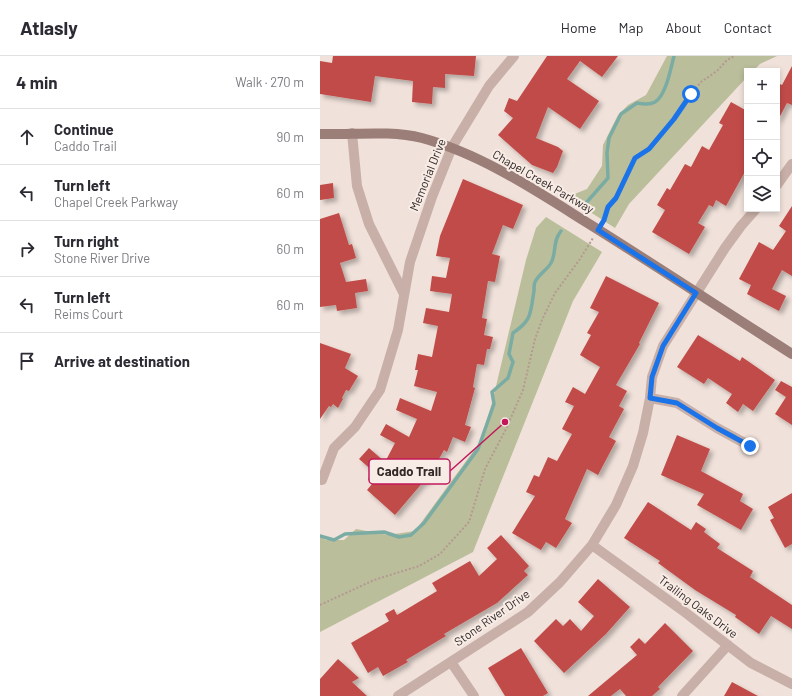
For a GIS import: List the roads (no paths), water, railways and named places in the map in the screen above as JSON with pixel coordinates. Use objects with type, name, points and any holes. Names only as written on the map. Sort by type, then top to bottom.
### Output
[{"type":"street","name":"Memorial Drive","points":[[322,480],[334,448],[355,427],[380,390],[398,330],[410,262],[432,197],[452,147],[489,86],[514,56]]},
{"type":"street","points":[[352,133],[357,186],[369,224],[404,294]]},
{"type":"street","name":"Chapel Creek Parkway","points":[[320,134],[400,134],[422,138],[452,147],[534,189],[792,354]]},
{"type":"street","points":[[780,181],[792,164]]},
{"type":"street","name":"Stone River Drive","points":[[398,696],[528,612],[560,582],[592,545],[616,505],[633,466],[643,433],[650,398],[652,377],[663,346],[725,248],[753,212]]},
{"type":"street","points":[[650,398],[677,403],[717,428],[750,446]]},
{"type":"street","name":"Trailing Oaks Drive","points":[[592,545],[686,613],[751,663],[792,684]]},
{"type":"street","points":[[682,696],[728,645]]},
{"type":"street","points":[[451,662],[474,696]]},
{"type":"waterway","points":[[586,203],[608,178],[607,153],[609,138],[621,114],[637,103],[651,104],[659,99],[668,81],[674,56]]},
{"type":"waterway","points":[[320,536],[334,540],[345,534],[384,532],[399,537],[411,535],[424,523],[478,449],[494,404],[492,392],[508,378],[513,362],[509,354],[513,333],[524,324],[530,315],[535,283],[551,263],[554,255],[556,239],[561,231]]},
{"type":"place","name":"Caddo Trail","points":[[505,422]]}]
